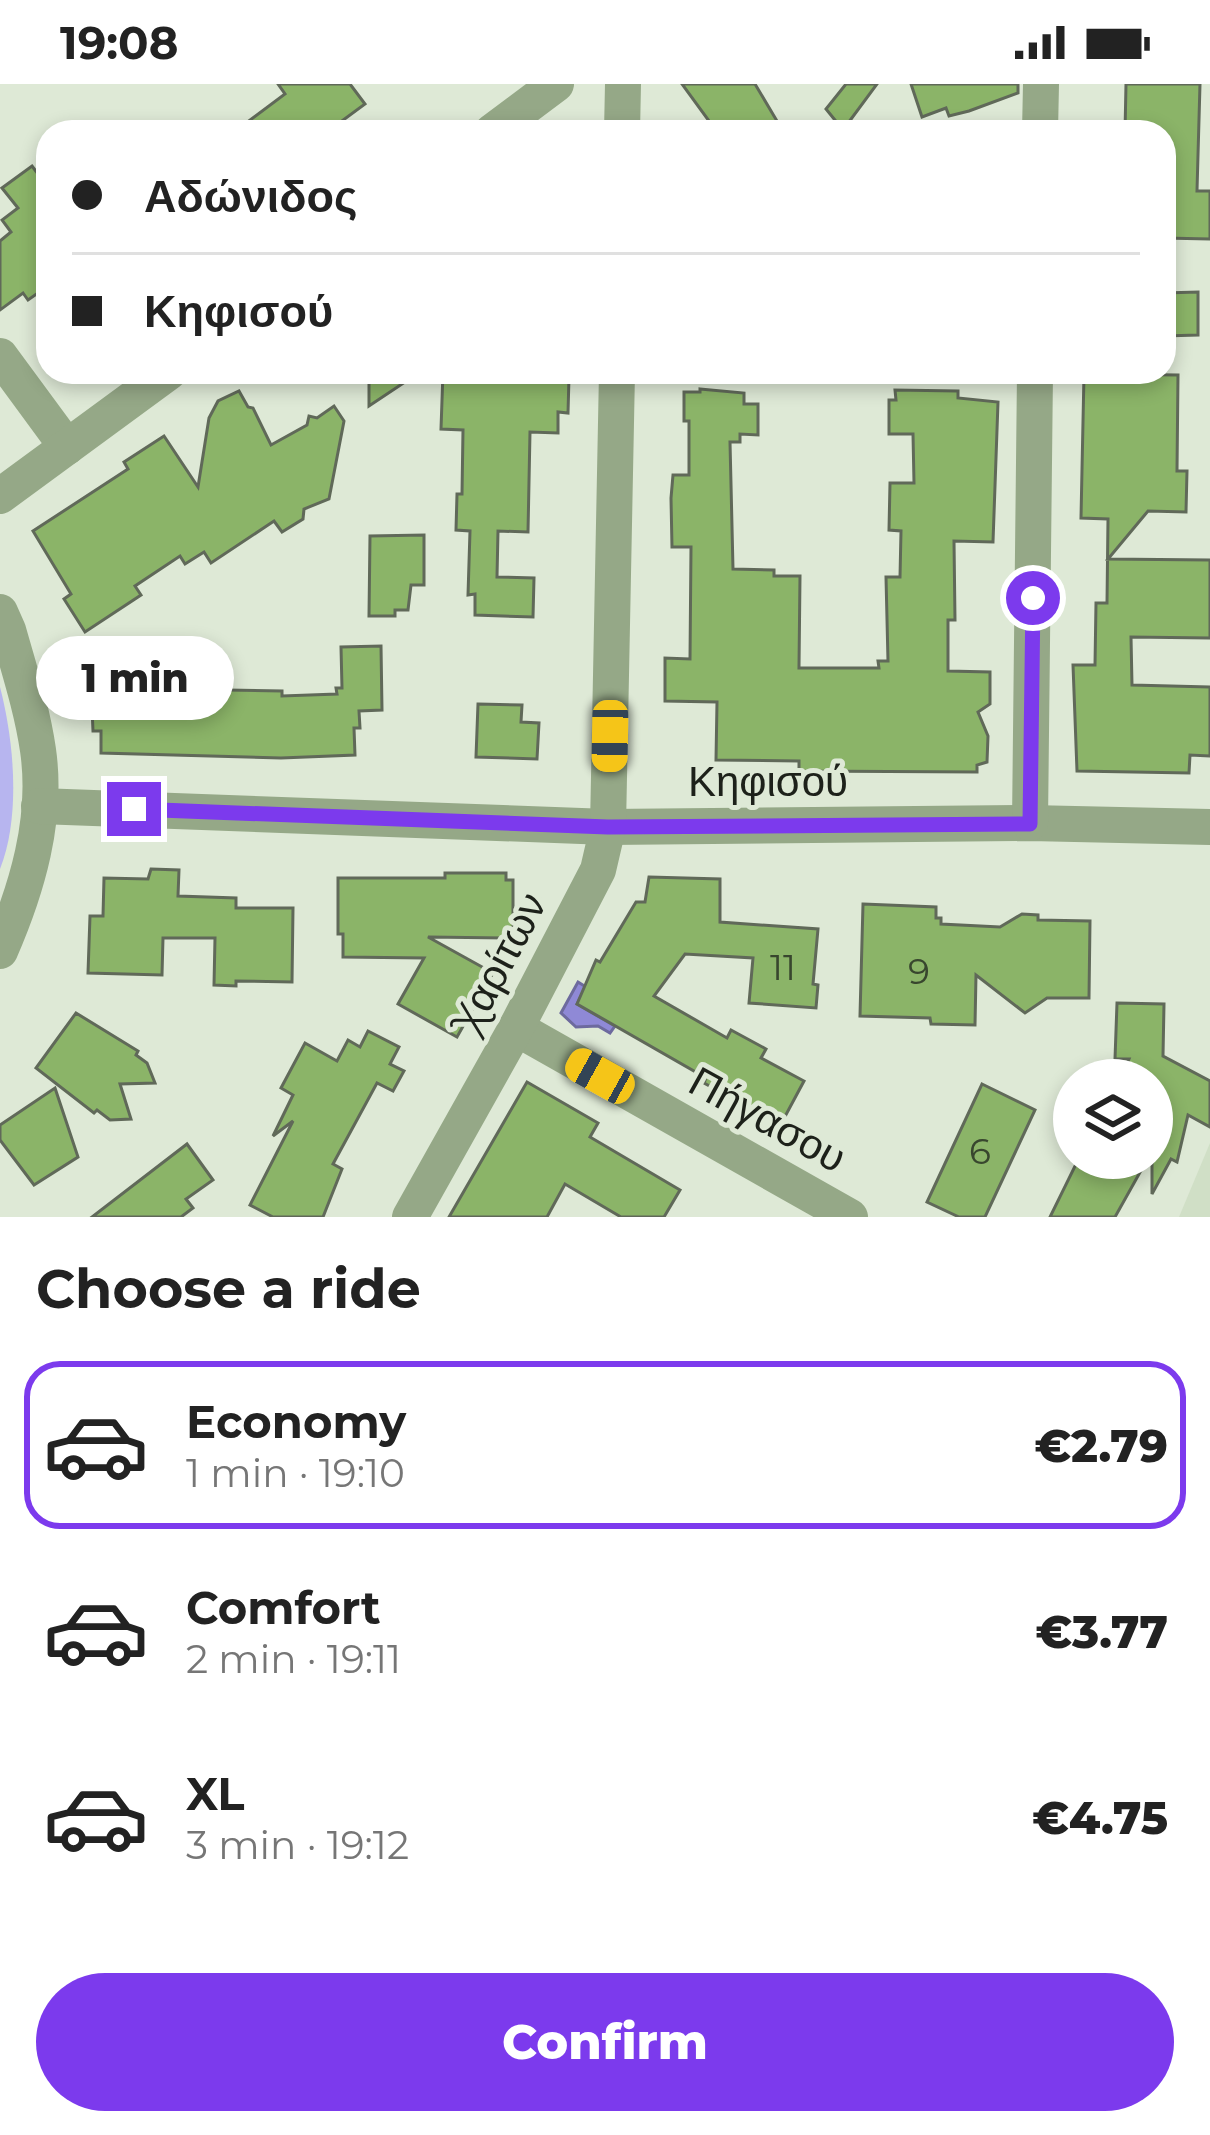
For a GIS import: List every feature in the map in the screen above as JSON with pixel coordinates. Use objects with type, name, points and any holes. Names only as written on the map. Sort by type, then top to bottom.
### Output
[{"type":"street","points":[[508,120],[556,84]]},
{"type":"street","points":[[622,84],[622,120]]},
{"type":"street","points":[[1040,120],[1041,84]]},
{"type":"street","points":[[0,356],[67,447]]},
{"type":"street","points":[[0,496],[153,384]]},
{"type":"street","name":"Χαρίτων","points":[[410,1217],[598,870],[608,827],[617,384]]},
{"type":"street","points":[[1030,824],[1035,384]]},
{"type":"street","points":[[0,612],[38,752],[39,806],[28,874],[0,951]]},
{"type":"street","name":"Κηφισού","points":[[39,806],[608,827],[1210,827]]},
{"type":"street","name":"Πήγασου","points":[[516,1028],[850,1217]]},
{"type":"shaded area","points":[[0,687],[9,731],[13,802],[0,869]]},
{"type":"shaded area","points":[[578,982],[586,987],[577,1004],[615,1026],[610,1033],[598,1026],[576,1027],[561,1013]]},
{"type":"shaded area","points":[[1210,1143],[1210,1217],[1179,1217]]},
{"type":"building","points":[[278,84],[350,84],[365,104],[343,120],[250,120],[285,94]]},
{"type":"building","points":[[682,84],[755,84],[776,120],[708,120]]},
{"type":"building","points":[[846,84],[877,84],[850,120],[835,120],[826,109]]},
{"type":"building","points":[[911,84],[1018,84],[1018,93],[949,116],[946,108],[922,117]]},
{"type":"building","points":[[1126,84],[1200,84],[1197,191],[1210,191],[1210,239],[1176,238],[1176,120],[1125,120]]},
{"type":"building","points":[[32,166],[36,171],[36,294],[28,300],[23,293],[0,310],[0,241],[11,232],[2,220],[18,208],[2,188]]},
{"type":"building","points":[[1198,292],[1198,335],[1176,336],[1176,293]]},
{"type":"building","points":[[1178,375],[1177,471],[1187,471],[1186,512],[1148,511],[1108,559],[1210,560],[1210,638],[1131,637],[1132,685],[1210,687],[1210,756],[1190,755],[1189,773],[1077,771],[1073,665],[1095,665],[1096,603],[1107,603],[1108,519],[1081,518],[1084,384],[1176,384]]},
{"type":"building","points":[[369,384],[402,384],[369,406]]},
{"type":"building","points":[[443,384],[569,384],[568,413],[558,412],[558,433],[530,432],[528,532],[498,531],[497,577],[534,578],[533,617],[475,615],[475,594],[468,595],[470,531],[456,530],[463,430],[441,429]]},
{"type":"building","points":[[895,390],[958,391],[958,398],[998,402],[993,542],[954,541],[955,620],[948,620],[948,671],[990,672],[990,704],[978,712],[988,736],[987,762],[977,765],[977,772],[799,771],[799,761],[716,760],[717,702],[665,701],[665,658],[690,659],[691,547],[672,547],[671,498],[673,475],[689,475],[684,392],[744,393],[744,404],[758,404],[758,435],[740,434],[740,442],[730,442],[733,569],[800,576],[799,668],[879,668],[878,661],[888,661],[886,577],[900,577],[901,531],[889,530],[890,483],[914,483],[913,434],[889,434],[889,400],[896,400]]},
{"type":"building","points":[[239,391],[271,445],[307,425],[309,416],[317,418],[334,406],[344,421],[329,499],[304,509],[303,519],[282,532],[274,521],[211,563],[204,552],[185,564],[180,556],[135,586],[141,595],[85,632],[64,599],[71,594],[33,531],[128,469],[124,462],[164,436],[198,487],[209,418],[218,401]]},
{"type":"building","points":[[424,535],[424,585],[411,585],[408,610],[395,610],[395,616],[369,616],[370,536]]},
{"type":"building","points":[[89,638],[169,638],[169,689],[282,691],[282,696],[337,694],[336,688],[342,688],[341,647],[381,646],[382,710],[359,711],[355,755],[101,753],[101,731],[93,731]]},
{"type":"building","points":[[478,704],[522,705],[521,722],[539,723],[537,759],[476,757]]},
{"type":"building","points":[[151,869],[179,870],[178,896],[236,898],[236,908],[293,908],[292,982],[214,985],[215,938],[163,938],[162,975],[88,973],[90,916],[103,916],[104,878],[148,879]]},
{"type":"building","points":[[445,873],[506,873],[506,880],[513,880],[513,931],[505,931],[505,938],[428,937],[493,973],[457,1037],[398,1004],[424,958],[343,957],[343,934],[338,934],[338,878],[445,878]]},
{"type":"building","points":[[649,877],[720,879],[720,922],[818,929],[813,984],[818,985],[816,1008],[749,1003],[753,958],[685,954],[654,996],[727,1038],[731,1030],[766,1049],[761,1058],[804,1081],[781,1124],[704,1083],[706,1078],[577,1004],[596,960],[600,962],[636,902],[645,902]]},
{"type":"building","points":[[863,904],[936,907],[941,924],[1000,927],[1022,914],[1038,915],[1038,920],[1090,921],[1089,998],[1047,998],[1025,1013],[976,975],[975,1025],[860,1016]]},
{"type":"building","points":[[1117,1003],[1164,1004],[1163,1056],[1169,1059],[1115,1059]]},
{"type":"building","points":[[76,1013],[138,1051],[136,1055],[147,1063],[155,1083],[120,1084],[131,1119],[110,1120],[97,1110],[94,1113],[36,1068]]},
{"type":"building","points":[[368,1031],[399,1047],[390,1064],[404,1071],[393,1091],[377,1083],[333,1164],[342,1169],[323,1217],[273,1217],[250,1205],[293,1121],[273,1136],[293,1095],[281,1088],[305,1043],[337,1061],[348,1040],[360,1047]]},
{"type":"building","points":[[1173,1061],[1210,1081],[1210,1127],[1188,1115],[1177,1162],[1173,1160]]},
{"type":"building","points":[[527,1082],[598,1123],[590,1137],[680,1190],[664,1217],[621,1217],[565,1184],[547,1217],[449,1217]]},
{"type":"building","points":[[982,1084],[1035,1110],[985,1217],[959,1217],[927,1202]]},
{"type":"building","points":[[55,1088],[78,1157],[34,1185],[0,1140],[0,1125]]},
{"type":"building","points":[[187,1144],[213,1180],[186,1199],[193,1208],[181,1217],[92,1217]]},
{"type":"building","points":[[1069,1179],[1136,1179],[1115,1217],[1050,1217]]},
{"type":"route","points":[[134,809],[608,827],[1030,824],[1033,598]]}]
